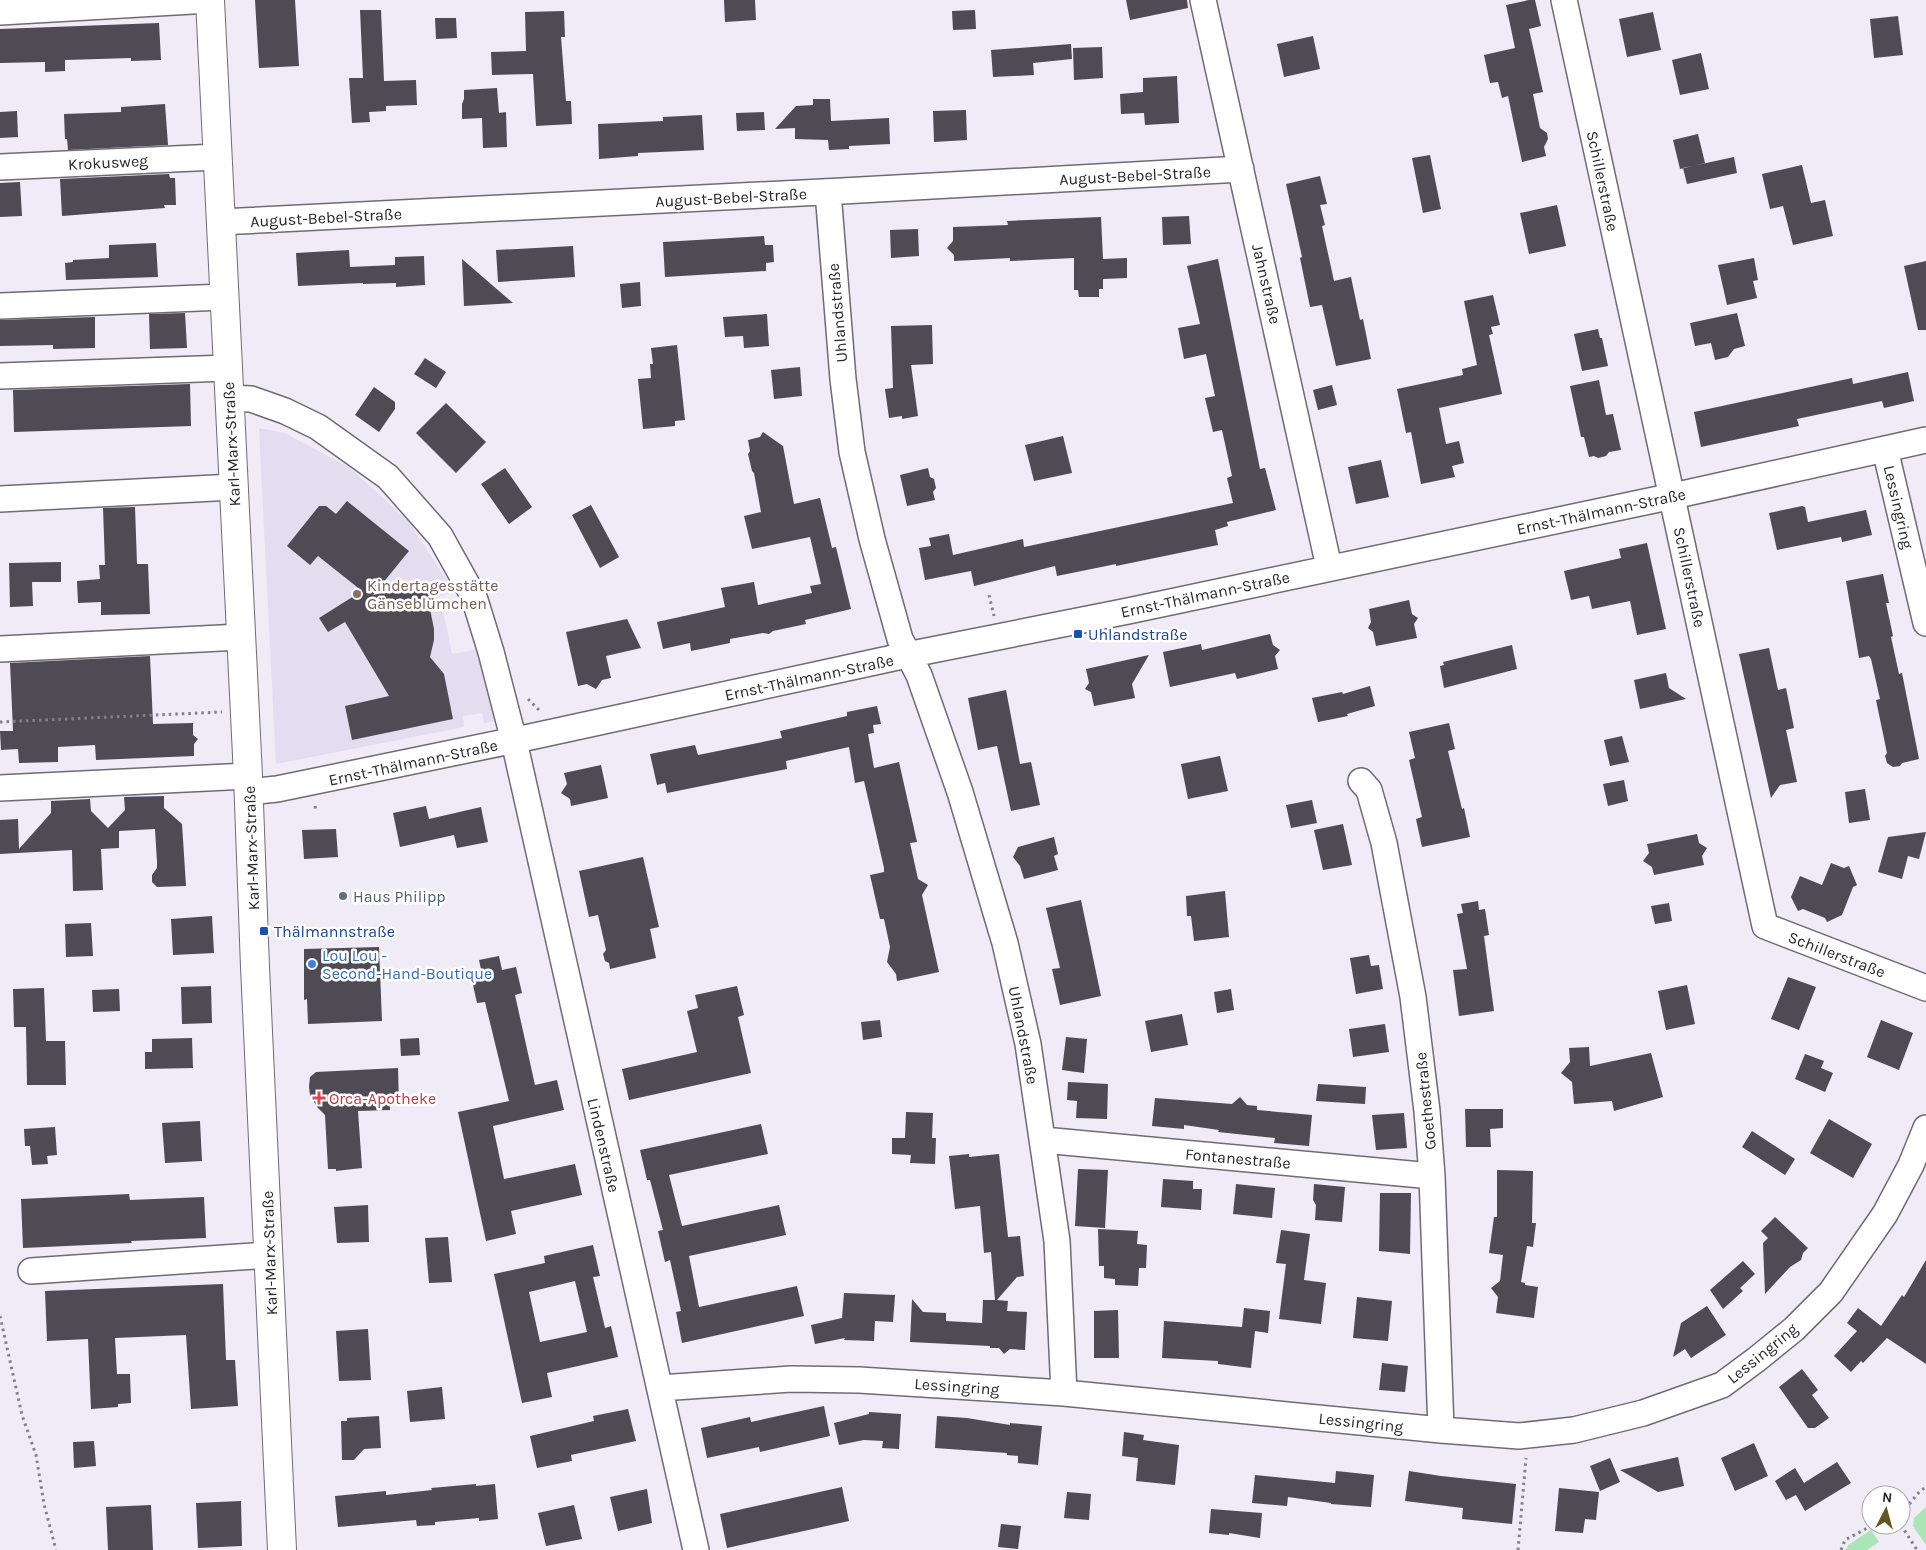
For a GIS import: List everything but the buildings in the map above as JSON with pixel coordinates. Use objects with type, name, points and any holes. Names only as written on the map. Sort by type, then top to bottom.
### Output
[{"type":"main road","name":"Karl-Marx-Straße","points":[[210,0],[241,636],[241,781],[269,1255],[282,1550]]},
{"type":"street","points":[[0,12],[210,0]]},
{"type":"street","name":"Jahnstraße","points":[[1204,0],[1329,567]]},
{"type":"street","name":"Schillerstraße","points":[[1564,0],[1765,926],[1926,988]]},
{"type":"street","name":"Krokusweg","points":[[0,166],[217,157]]},
{"type":"street","name":"August-Bebel-Straße","points":[[220,222],[828,192],[1241,169]]},
{"type":"street","name":"Uhlandstraße","points":[[828,192],[843,379],[852,452],[872,540],[900,639],[919,675],[960,792],[1005,942],[1028,1044],[1057,1241],[1064,1393]]},
{"type":"street","points":[[0,306],[224,296]]},
{"type":"street","points":[[0,376],[228,368]]},
{"type":"street","name":"Lindenstraße","points":[[229,398],[251,399],[285,411],[318,427],[388,477],[440,536],[474,597],[476,616],[491,652],[514,741],[696,1550]]},
{"type":"street","name":"Ernst-Thälmann-Straße","points":[[241,781],[277,790],[514,741],[907,655],[1128,611],[1329,567],[1673,496],[1926,440]]},
{"type":"street","name":"Lessingring","points":[[1885,449],[1926,623]]},
{"type":"street","points":[[0,499],[234,487]]},
{"type":"street","points":[[0,649],[241,636]]},
{"type":"street","name":"Karl-Marx-Straße","points":[[0,788],[241,781]]},
{"type":"street","name":"Goethestraße","points":[[1361,781],[1369,790],[1384,843],[1413,997],[1427,1111],[1432,1176],[1441,1430]]},
{"type":"street","name":"Lessingring","points":[[660,1388],[791,1379],[859,1380],[1064,1393],[1519,1436],[1574,1430],[1643,1413],[1722,1384],[1757,1360],[1794,1329],[1830,1292],[1885,1214],[1911,1166],[1926,1128]]},
{"type":"street","name":"Fontanestraße","points":[[1043,1140],[1432,1176]]},
{"type":"street","points":[[31,1271],[269,1255]]},
{"type":"path","points":[[990,594],[994,619]]},
{"type":"path","points":[[0,722],[223,712]]},
{"type":"path","points":[[315,806],[316,811]]},
{"type":"path","points":[[0,1316],[22,1415],[36,1455],[44,1504],[56,1550]]},
{"type":"path","points":[[1518,1550],[1528,1435]]},
{"type":"path","points":[[1911,1502],[1926,1487]]},
{"type":"path","points":[[1841,1550],[1845,1540],[1861,1531]]},
{"type":"path","points":[[1908,1535],[1918,1550]]},
{"type":"shaded area","name":"Kindertagesstätte Gänseblümchen","points":[[259,428],[285,433],[350,468],[407,520],[455,592],[440,596],[452,654],[478,649],[496,721],[484,723],[482,713],[463,716],[464,727],[276,764]]},
{"type":"green space","points":[[1926,1507],[1926,1545],[1913,1526],[1914,1518]]},
{"type":"green space","points":[[1863,1535],[1874,1535],[1879,1542],[1867,1550],[1846,1550],[1848,1545]]},
{"type":"place","name":"Kindertagesstätte Gänseblümchen","points":[[357,594]]},
{"type":"place","name":"Uhlandstraße","points":[[1078,634]]},
{"type":"place","name":"Haus Philipp","points":[[343,896]]},
{"type":"place","name":"Thälmannstraße","points":[[264,931]]},
{"type":"place","name":"Lou Lou - Second-Hand-Boutique","points":[[312,964]]},
{"type":"place","name":"Orca-Apotheke","points":[[319,1098]]}]
